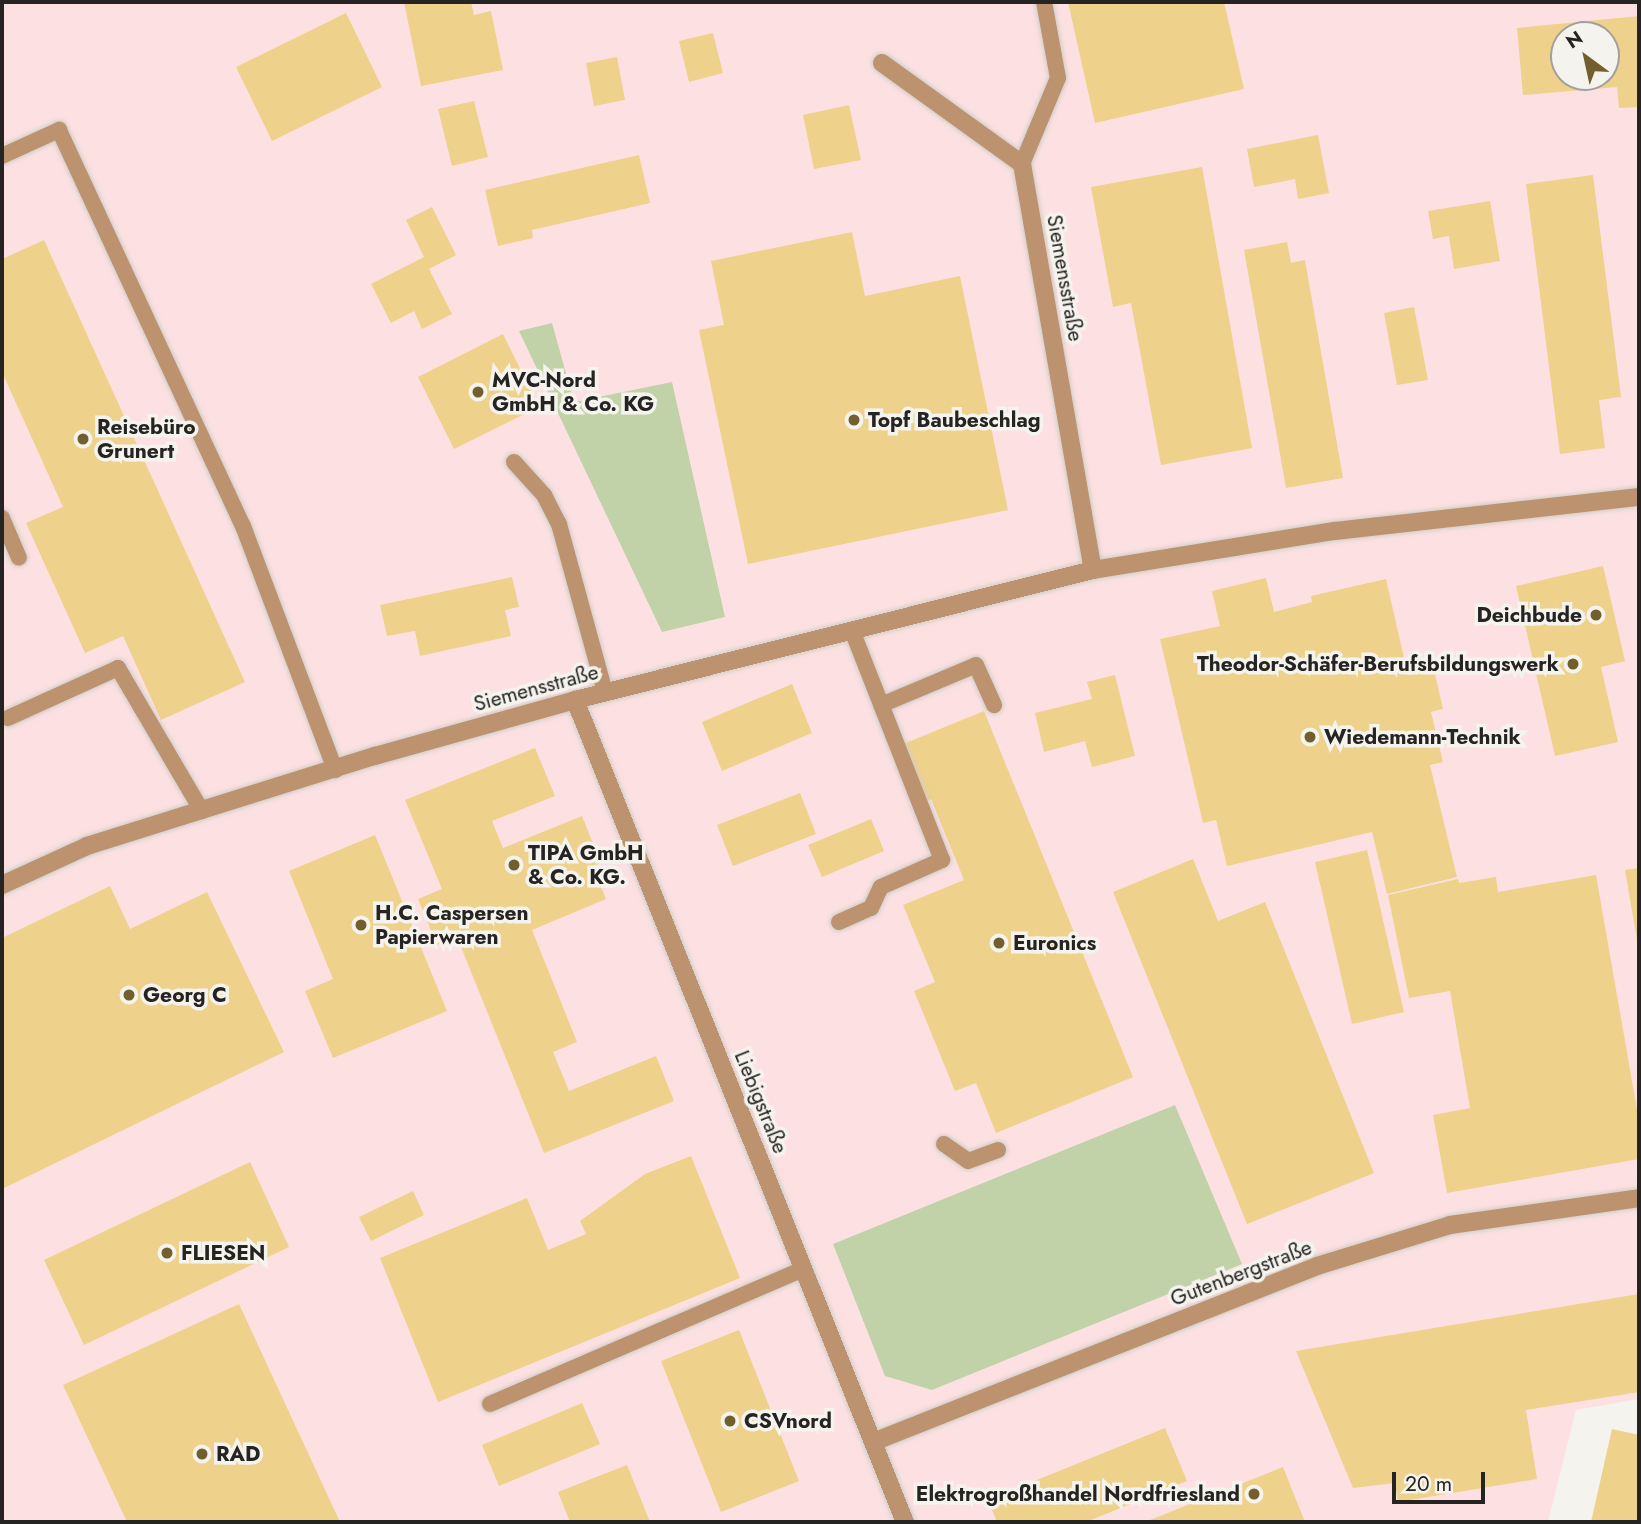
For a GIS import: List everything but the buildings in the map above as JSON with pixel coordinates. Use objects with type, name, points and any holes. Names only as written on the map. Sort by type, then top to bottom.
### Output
[{"type":"street","points":[[882,63],[1022,164]]},
{"type":"street","name":"Siemensstraße","points":[[1022,164],[1093,570]]},
{"type":"street","name":"Siemensstraße","points":[[2,885],[87,846],[575,700],[1093,570],[1335,531],[1639,497]]},
{"type":"street","name":"Liebigstraße","points":[[575,700],[905,1522]]},
{"type":"street","name":"Gutenbergstraße","points":[[873,1442],[1317,1266],[1450,1226],[1639,1198]]},
{"type":"lane","points":[[1022,164],[1058,78],[1044,2]]},
{"type":"lane","points":[[2,156],[59,130],[243,526],[335,770]]},
{"type":"lane","points":[[514,462],[544,495],[559,524],[604,692]]},
{"type":"lane","points":[[2,518],[19,558]]},
{"type":"lane","points":[[839,922],[872,908],[881,887],[942,860],[852,630]]},
{"type":"lane","points":[[881,705],[976,665],[994,705]]},
{"type":"lane","points":[[8,718],[118,668],[202,811]]},
{"type":"lane","points":[[944,1144],[968,1161],[998,1150]]},
{"type":"lane","points":[[490,1404],[803,1269]]},
{"type":"shaded area","points":[[2,2],[1639,2],[1639,1399],[1576,1410],[1548,1522],[2,1522]]},
{"type":"green space","points":[[552,323],[574,402],[672,382],[725,617],[662,632],[519,331]]},
{"type":"green space","points":[[1175,1105],[1242,1264],[932,1390],[885,1376],[833,1244]]},
{"type":"place","name":"MVC-Nord GmbH & Co. KG","points":[[478,392]]},
{"type":"place","name":"Topf Baubeschlag","points":[[854,420]]},
{"type":"place","name":"Reisebüro Grunert","points":[[83,439]]},
{"type":"place","name":"Deichbude","points":[[1596,615]]},
{"type":"place","name":"Theodor-Schäfer-Berufsbildungswerk","points":[[1573,664]]},
{"type":"place","name":"Wiedemann-Technik","points":[[1310,737]]},
{"type":"place","name":"TIPA GmbH & Co. KG.","points":[[514,865]]},
{"type":"place","name":"H.C. Caspersen Papierwaren","points":[[361,925]]},
{"type":"place","name":"Euronics","points":[[999,943]]},
{"type":"place","name":"Georg C","points":[[129,995]]},
{"type":"place","name":"FLIESEN","points":[[167,1253]]},
{"type":"place","name":"CSVnord","points":[[730,1421]]},
{"type":"place","name":"RAD","points":[[202,1454]]},
{"type":"place","name":"Elektrogroßhandel Nordfriesland","points":[[1254,1494]]}]
